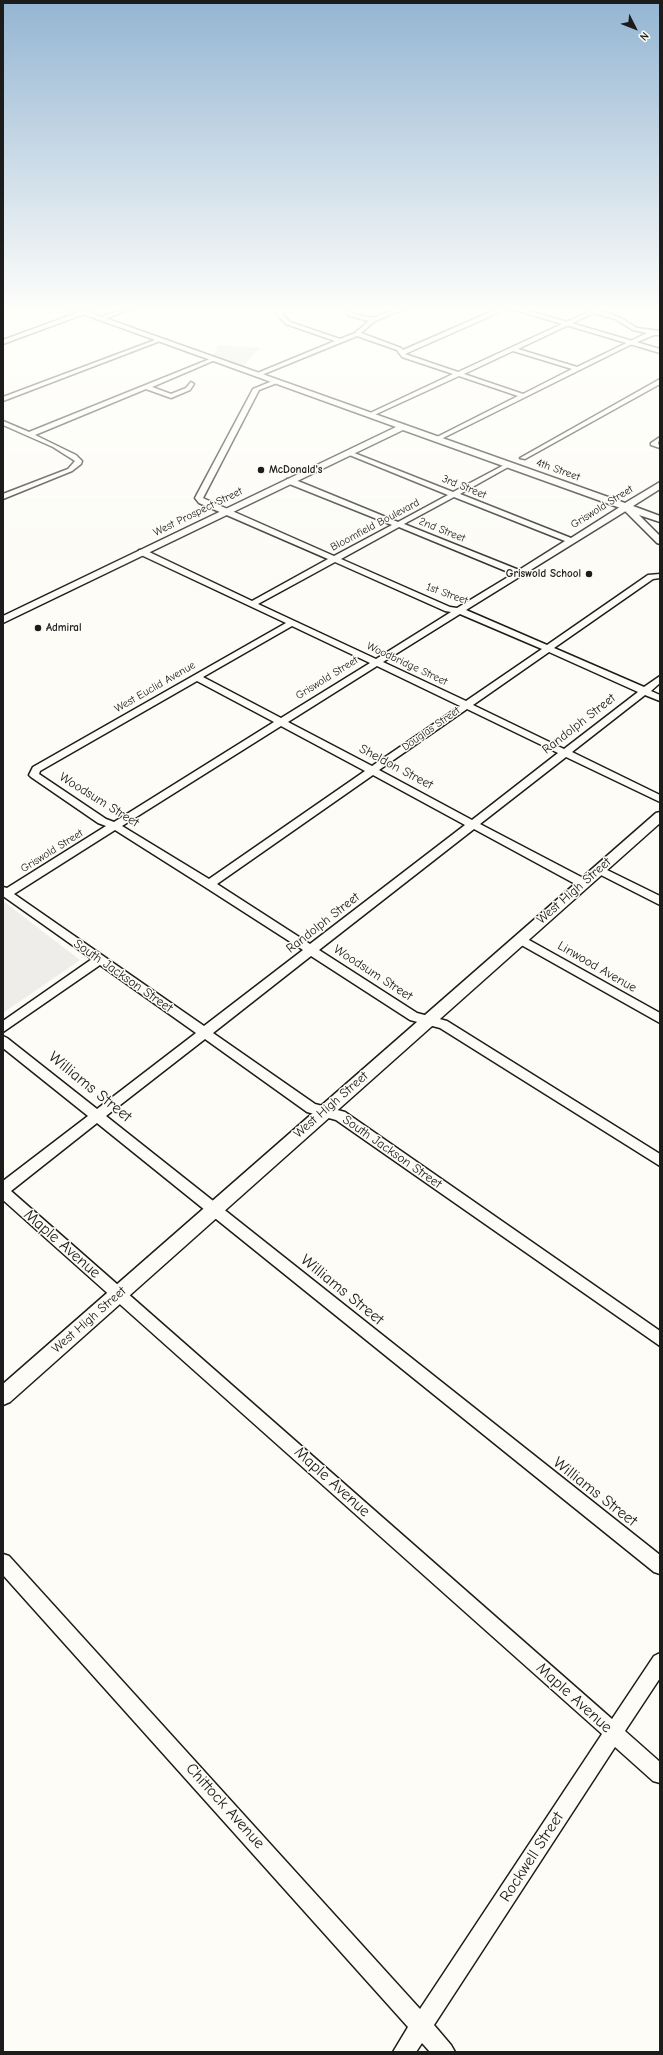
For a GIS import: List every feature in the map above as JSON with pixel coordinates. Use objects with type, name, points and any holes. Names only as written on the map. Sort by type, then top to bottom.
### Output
[{"type":"street","points":[[28,435],[108,402]]},
{"type":"street","name":"1st Street","points":[[249,402],[199,498],[226,512],[448,609],[468,613],[660,698]]},
{"type":"street","name":"4th Street","points":[[332,402],[660,519]]},
{"type":"street","points":[[370,415],[399,402]]},
{"type":"street","points":[[436,439],[512,402]]},
{"type":"street","points":[[523,458],[624,402]]},
{"type":"street","points":[[3,424],[68,453],[79,461],[78,464],[70,470],[3,497]]},
{"type":"street","name":"West Prospect Street","points":[[3,620],[403,427]]},
{"type":"street","points":[[660,439],[653,444],[660,446]]},
{"type":"street","name":"3rd Street","points":[[349,453],[571,541]]},
{"type":"street","name":"Bloomfield Boulevard","points":[[252,604],[508,465]]},
{"type":"street","name":"2nd Street","points":[[290,481],[384,520],[400,524],[518,573]]},
{"type":"street","name":"Griswold Street","points":[[5,892],[115,826],[660,485]]},
{"type":"street","points":[[626,507],[660,541]]},
{"type":"street","name":"Woodbridge Street","points":[[142,552],[565,752],[660,799]]},
{"type":"street","name":"Douglas Street","points":[[209,884],[466,705],[657,576]]},
{"type":"street","name":"West Euclid Avenue","points":[[34,775],[36,769],[292,622]]},
{"type":"street","name":"Sheldon Street","points":[[196,677],[583,883]]},
{"type":"street","name":"Randolph Street","points":[[3,1190],[97,1115],[660,679]]},
{"type":"street","name":"Woodsum Street","points":[[34,775],[102,821],[115,826],[209,884],[414,1017],[443,1024],[660,1161]]},
{"type":"street","name":"West High Street","points":[[3,1396],[427,1020],[660,816]]},
{"type":"street","points":[[599,870],[660,901]]},
{"type":"street","name":"South Jackson Street","points":[[5,892],[311,1108],[340,1116],[660,1340]]},
{"type":"street","name":"Linwood Avenue","points":[[520,939],[660,1019]]},
{"type":"street","points":[[3,1026],[100,959]]},
{"type":"street","name":"Williams Street","points":[[3,1041],[660,1566]]},
{"type":"street","name":"Maple Avenue","points":[[3,1190],[660,1774]]},
{"type":"street","name":"Chittock Avenue","points":[[3,1562],[318,1910],[444,2052]]},
{"type":"street","name":"Rockwell Street","points":[[404,2052],[660,1662]]},
{"type":"shaded area","points":[[3,901],[80,960],[3,1013]]},
{"type":"place","name":"McDonald's","points":[[261,470]]},
{"type":"place","name":"Griswold School","points":[[589,574]]},
{"type":"place","name":"Admiral","points":[[38,628]]}]
